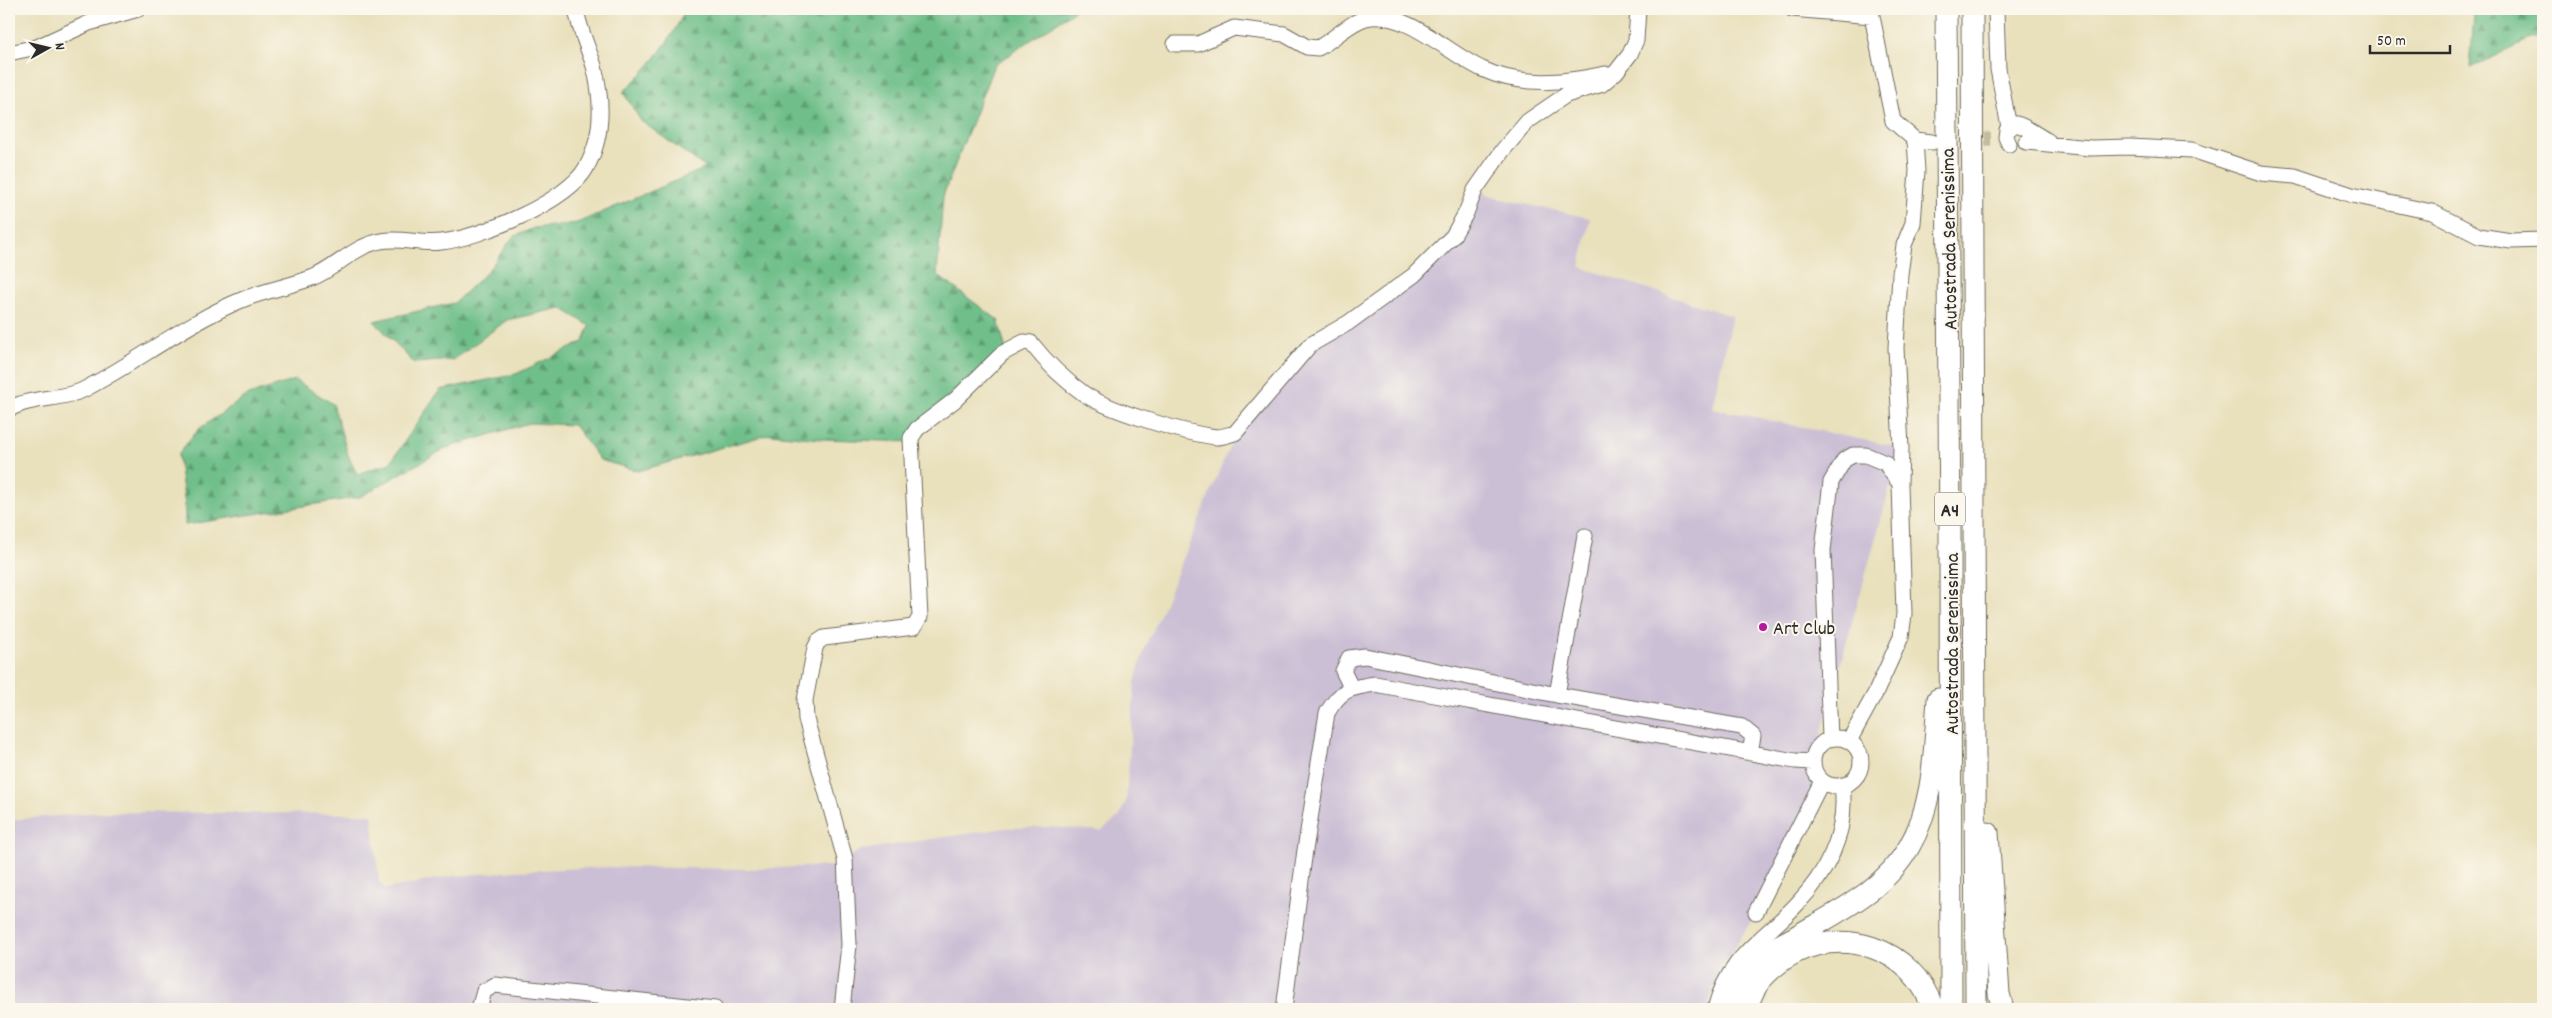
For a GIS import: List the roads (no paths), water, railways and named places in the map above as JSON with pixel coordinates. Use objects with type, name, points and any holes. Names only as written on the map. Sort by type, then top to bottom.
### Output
[{"type":"highway","name":"Autostrada Serenissima","points":[[1946,9],[1951,1009]]},
{"type":"highway","name":"Autostrada Serenissima","points":[[1972,9],[1976,1009]]},
{"type":"highway","points":[[1733,1009],[1740,988],[1757,961],[1862,897],[1879,884],[1896,867],[1921,823],[1929,793],[1934,758],[1950,532]]},
{"type":"highway","points":[[1975,679],[1999,994],[2003,1009]]},
{"type":"highway","points":[[1747,1009],[1752,994],[1771,968],[1811,946],[1847,941],[1865,944],[1897,959],[1911,971],[1924,988],[1932,1009]]},
{"type":"street","points":[[9,53],[37,47],[89,23],[138,9]]},
{"type":"street","points":[[9,409],[35,399],[80,392],[161,342],[244,299],[314,276],[360,247],[381,241],[439,243],[466,237],[499,225],[548,202],[572,184],[585,169],[596,144],[601,119],[601,103],[594,66],[576,9]]},
{"type":"street","points":[[842,1009],[848,945],[845,859],[806,719],[805,700],[815,648],[818,642],[824,638],[914,627],[918,624],[920,617],[911,438],[917,430],[955,400],[1003,353],[1024,342],[1031,343],[1050,366],[1084,394],[1103,404],[1198,433],[1219,437],[1235,433],[1310,345],[1348,323],[1414,275],[1452,236],[1466,213],[1475,190],[1503,150],[1528,121],[1566,96],[1602,84],[1616,72],[1630,54],[1636,40],[1638,9]]},
{"type":"street","points":[[1792,9],[1872,12],[1893,121],[1915,140],[1932,142]]},
{"type":"street","points":[[1996,9],[1998,69],[2005,103],[2016,133],[2054,143],[2091,148],[2130,147],[2192,150],[2261,173],[2295,176],[2352,195],[2432,212],[2479,236],[2511,241],[2543,240]]},
{"type":"street","points":[[1174,44],[1198,44],[1234,28],[1284,34],[1307,47],[1318,48],[1365,18],[1384,16],[1420,31],[1482,69],[1503,76],[1546,82],[1568,82],[1616,72]]},
{"type":"street","points":[[1849,742],[1901,637],[1904,614],[1900,484],[1901,448],[1896,348],[1900,274],[1904,245],[1914,223],[1917,172],[1915,140]]},
{"type":"street","points":[[1830,739],[1823,550],[1831,482],[1844,460],[1853,456],[1866,455],[1885,463],[1900,484]]},
{"type":"street","points":[[1557,695],[1585,536]]},
{"type":"street","points":[[1351,687],[1342,671],[1349,658],[1364,656],[1557,695],[1742,727],[1752,736],[1750,753]]},
{"type":"street","points":[[1284,1009],[1305,850],[1327,713],[1336,697],[1351,687],[1376,684],[1750,753],[1813,762]]},
{"type":"street","points":[[1830,739],[1849,742],[1855,747],[1861,762],[1855,777],[1842,785],[1828,784],[1822,781],[1817,776],[1813,762],[1818,748],[1830,739]]},
{"type":"street","points":[[1756,912],[1822,781]]},
{"type":"street","points":[[1715,1009],[1720,990],[1737,961],[1755,941],[1798,904],[1816,882],[1842,826],[1845,807],[1842,785]]},
{"type":"street","points":[[480,1009],[484,991],[496,985],[502,985],[715,1009]]},
{"type":"tunnel","points":[[1939,142],[1991,139]]},
{"type":"place","name":"Art Club","points":[[1763,627]]}]
